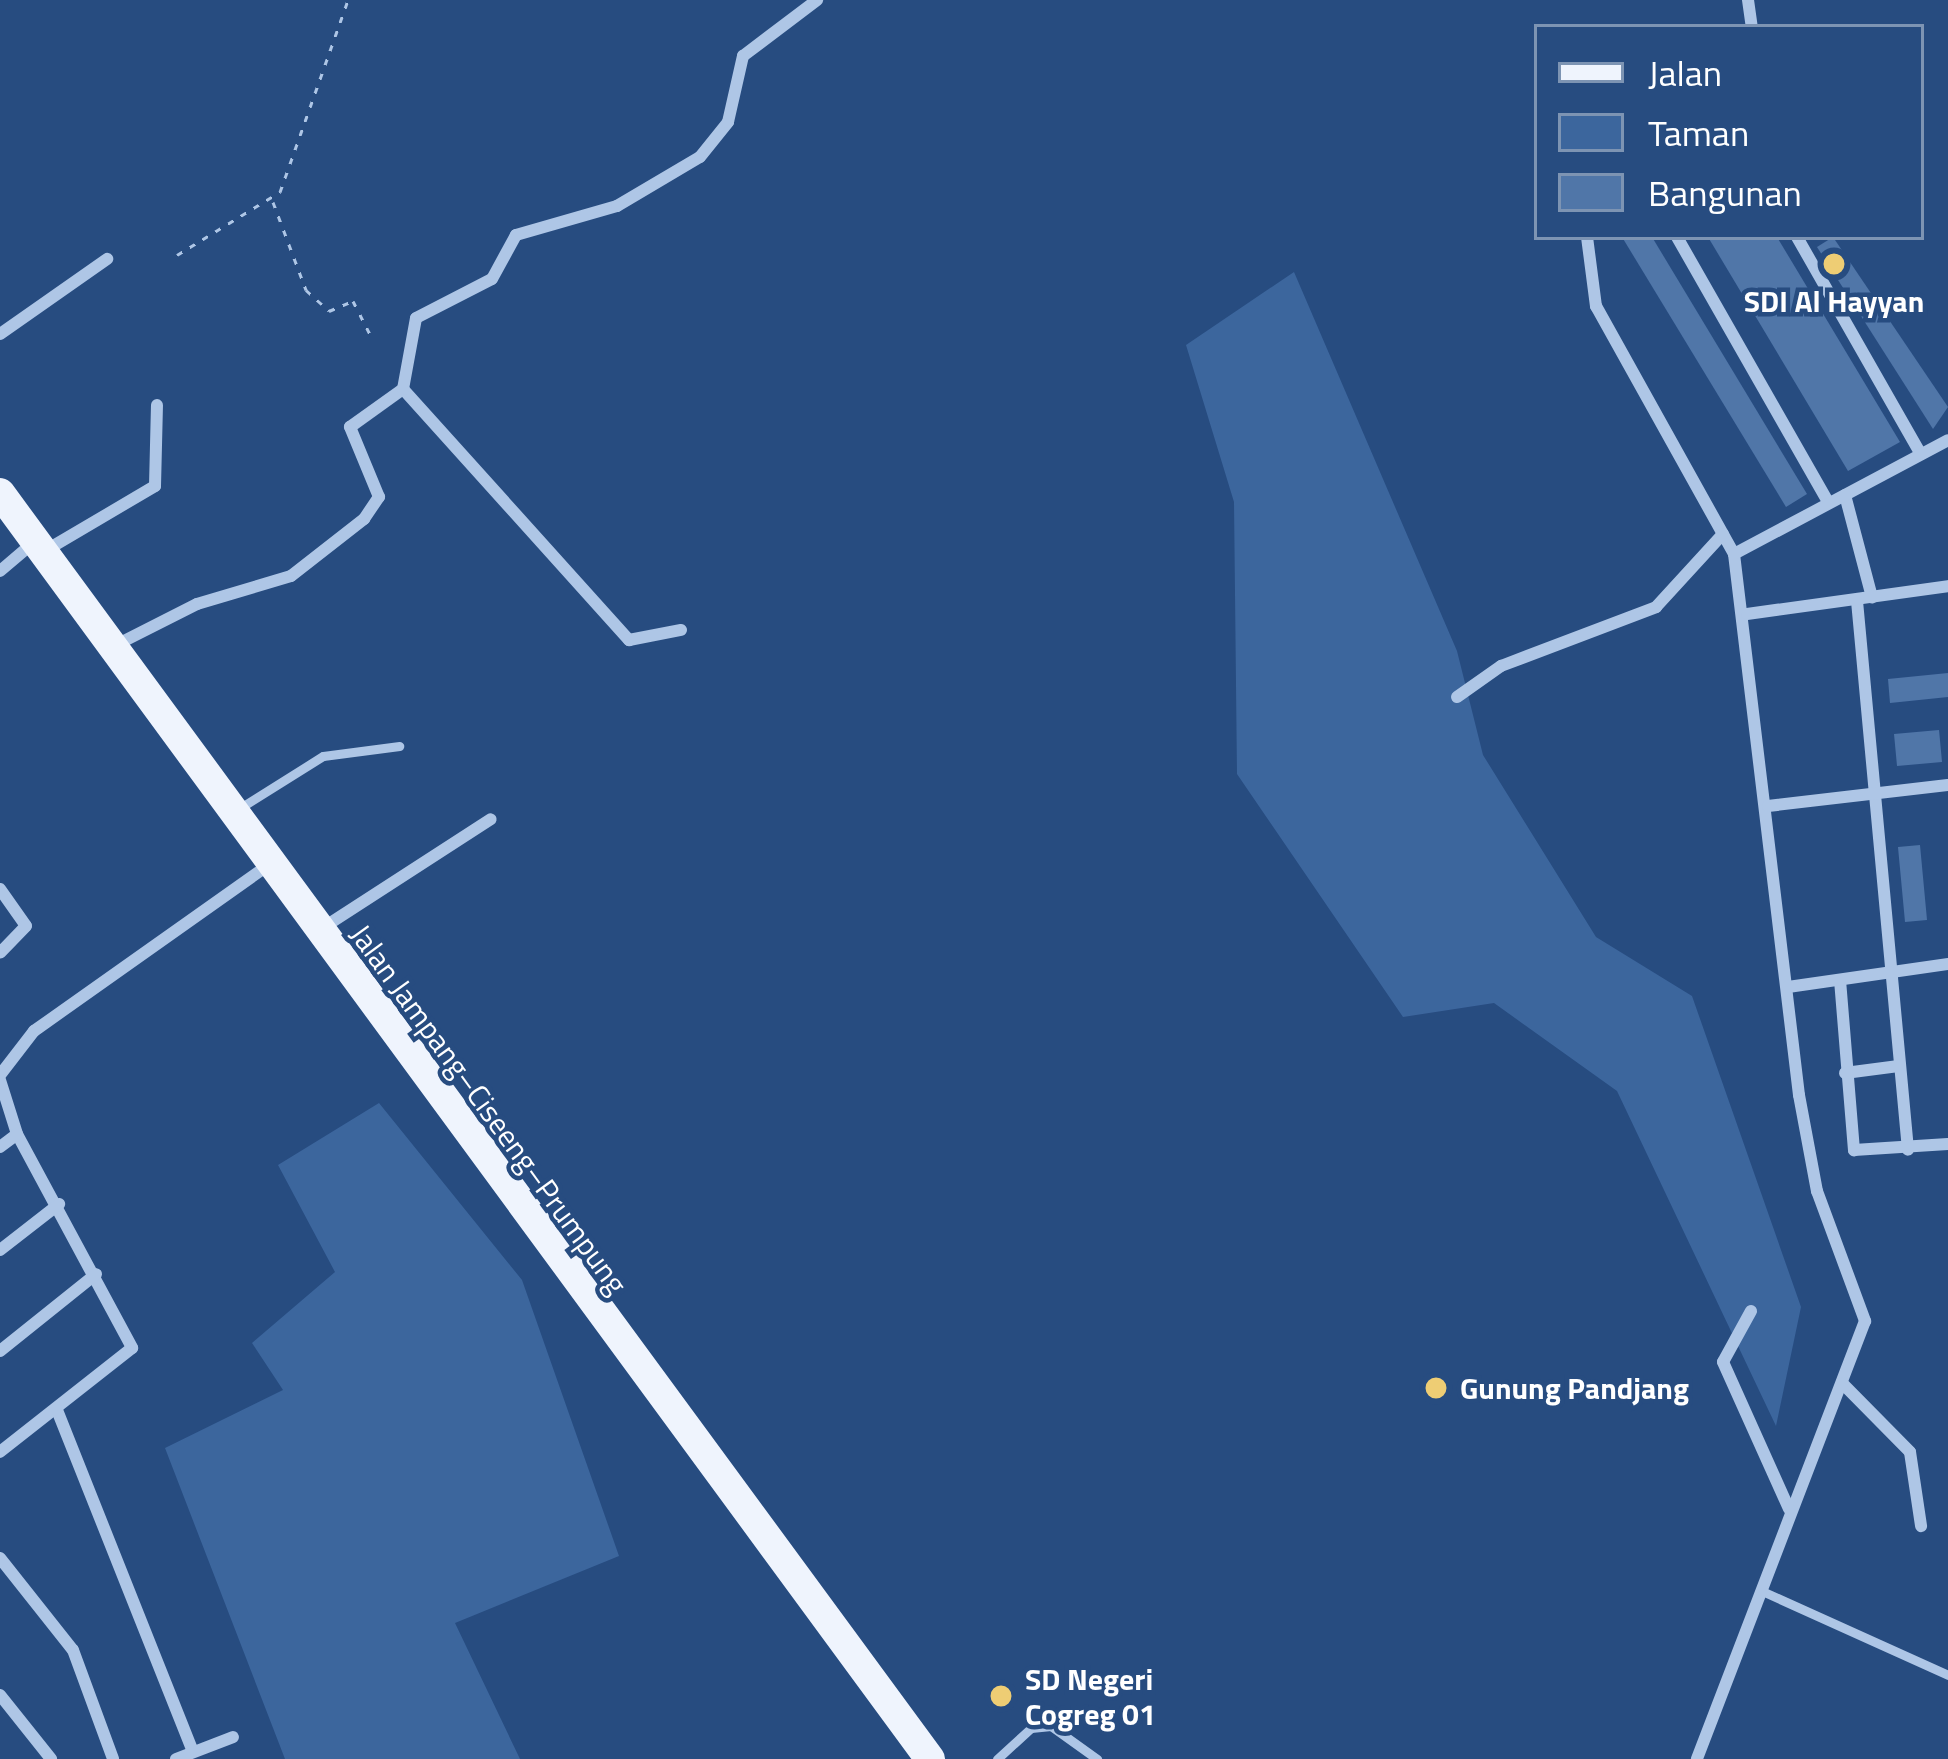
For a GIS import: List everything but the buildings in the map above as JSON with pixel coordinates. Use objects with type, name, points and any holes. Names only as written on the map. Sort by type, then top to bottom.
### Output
[{"type":"main road","name":"Jalan Jampang–Ciseeng–Prumpung","points":[[0,493],[228,816],[931,1759]]},
{"type":"street","points":[[108,649],[197,604],[292,576],[364,519],[379,497],[350,427],[403,389],[423,311],[491,279],[516,235],[617,206],[700,157],[728,122],[743,56],[817,0]]},
{"type":"street","points":[[1587,240],[1588,288],[1734,554],[1747,614],[1788,987],[1817,1191],[1862,1301],[1843,1382],[1697,1759]]},
{"type":"street","points":[[1679,240],[1828,502]]},
{"type":"street","points":[[1799,240],[1922,454]]},
{"type":"street","points":[[0,334],[107,259]]},
{"type":"street","points":[[403,389],[629,640],[681,630]]},
{"type":"street","points":[[0,571],[155,487],[157,405]]},
{"type":"street","points":[[1734,554],[1948,440]]},
{"type":"street","points":[[1845,495],[1865,599],[1874,794],[1908,1150]]},
{"type":"street","points":[[1456,697],[1501,666],[1657,607],[1723,534]]},
{"type":"street","points":[[1747,614],[1948,586]]},
{"type":"street","points":[[1768,806],[1948,785]]},
{"type":"street","points":[[316,935],[491,818]]},
{"type":"street","points":[[0,1453],[133,1348],[17,1133],[0,1077],[34,1030],[266,867]]},
{"type":"street","points":[[0,889],[26,926],[0,953]]},
{"type":"street","points":[[1788,987],[1948,964]]},
{"type":"street","points":[[1840,980],[1854,1150],[1948,1144]]},
{"type":"street","points":[[1845,1072],[1899,1066]]},
{"type":"street","points":[[0,1147],[17,1133]]},
{"type":"street","points":[[0,1250],[59,1204]]},
{"type":"street","points":[[0,1351],[96,1274]]},
{"type":"street","points":[[1751,1311],[1723,1362],[1790,1509]]},
{"type":"street","points":[[1843,1382],[1910,1452],[1921,1526]]},
{"type":"street","points":[[57,1410],[198,1753]]},
{"type":"street","points":[[0,1558],[73,1650],[113,1759]]},
{"type":"street","points":[[0,1695],[51,1759]]},
{"type":"street","points":[[176,1759],[233,1737]]},
{"type":"lane","points":[[228,816],[323,756],[398,746]]},
{"type":"lane","points":[[1762,1591],[1948,1675]]},
{"type":"lane","points":[[997,1759],[1031,1728],[1051,1726],[1097,1759]]},
{"type":"path","points":[[177,255],[273,201],[294,168],[348,0]]},
{"type":"path","points":[[273,201],[306,290],[329,311],[353,301],[374,340]]},
{"type":"green space","points":[[1294,272],[1457,651],[1483,755],[1596,937],[1692,996],[1801,1307],[1776,1426],[1617,1091],[1494,1003],[1403,1017],[1237,774],[1234,502],[1186,345]]},
{"type":"green space","points":[[379,1103],[522,1280],[619,1556],[455,1623],[520,1759],[285,1759],[165,1448],[283,1390],[252,1343],[335,1272],[278,1165]]},
{"type":"place","name":"SDI Al Hayyan","points":[[1834,264]]},
{"type":"place","name":"Gunung Pandjang","points":[[1436,1388]]},
{"type":"place","name":"SD Negeri Cogreg 01","points":[[1001,1696]]}]
